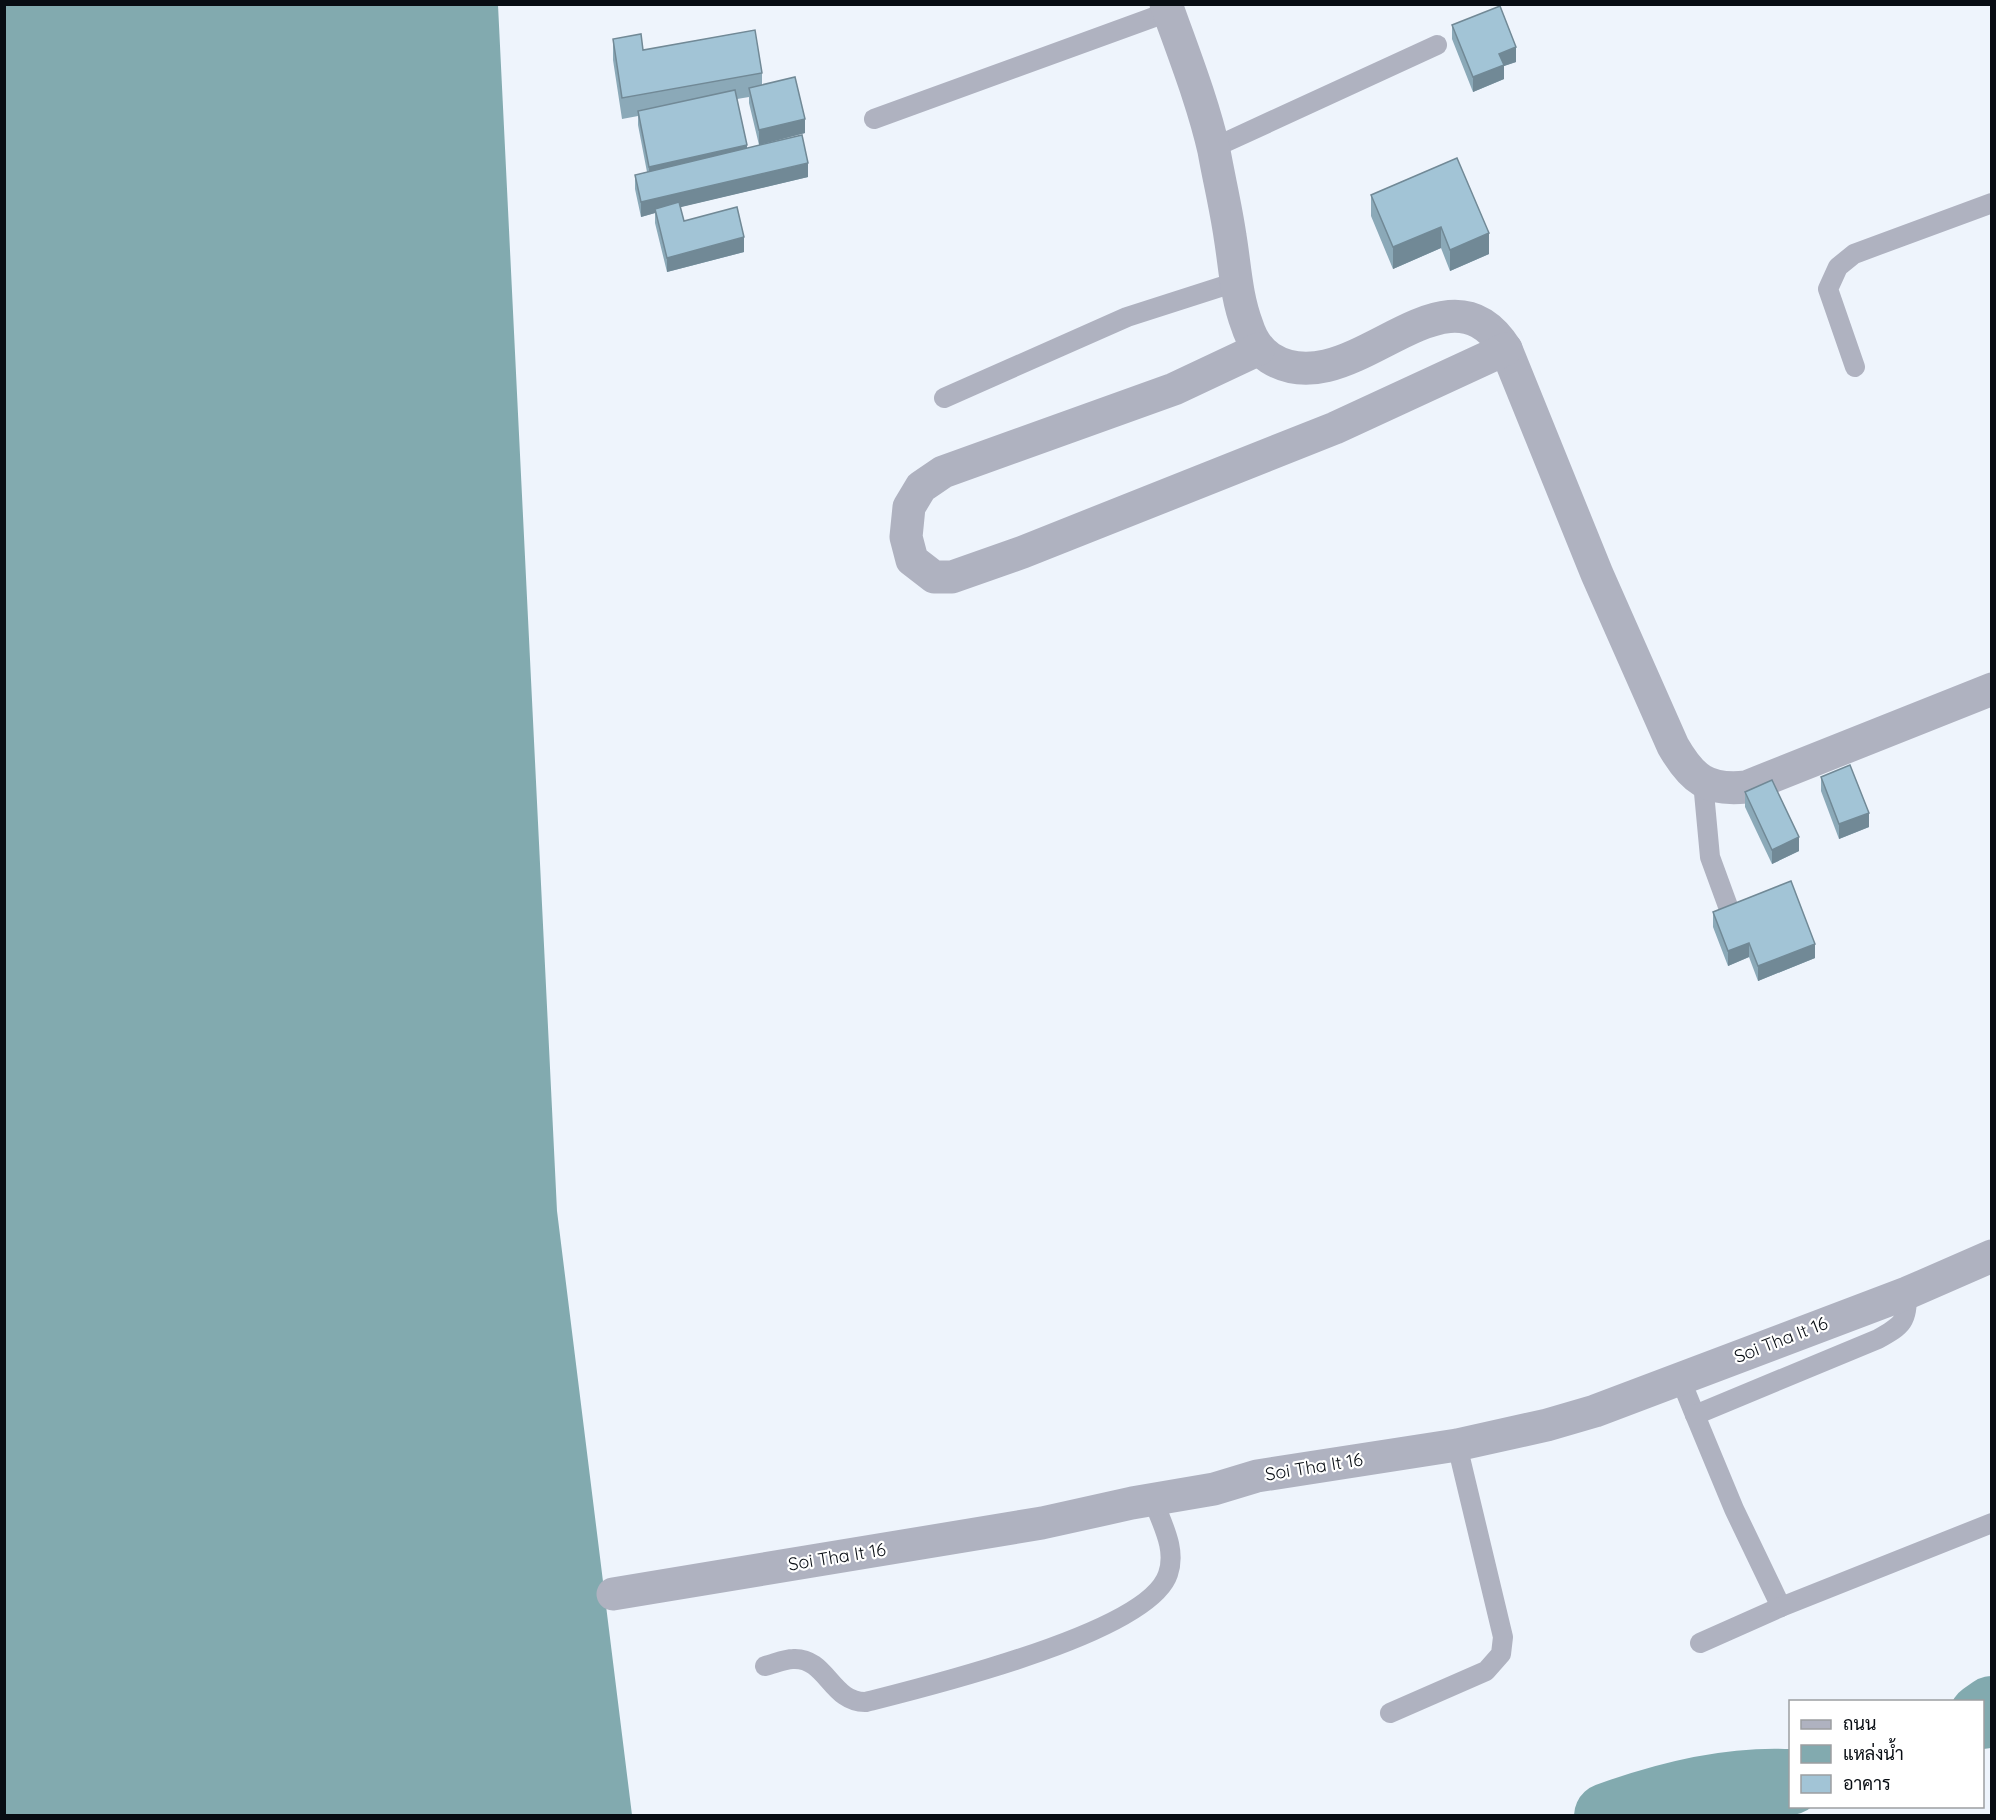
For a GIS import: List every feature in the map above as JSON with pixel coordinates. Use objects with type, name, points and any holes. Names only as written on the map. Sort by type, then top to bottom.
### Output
[{"type":"street","points":[[1167,8],[1213,147],[1230,236],[1236,282],[1247,326],[1258,349],[1272,359],[1296,367],[1318,369],[1436,318],[1458,314],[1479,320],[1495,331],[1506,349],[1597,574],[1673,746],[1685,767],[1703,782],[1724,789],[1746,787],[1992,689]]},
{"type":"street","points":[[1258,349],[1174,389],[944,472],[921,486],[909,507],[906,537],[912,560],[934,577],[952,577],[1023,552],[1335,428],[1506,349]]},
{"type":"street","name":"Soi Tha It 16","points":[[613,1594],[1042,1523],[1153,1499],[1214,1489],[1257,1476],[1457,1445],[1547,1425],[1595,1410],[1907,1293],[1992,1256]]},
{"type":"lane","points":[[874,120],[1167,8]]},
{"type":"lane","points":[[1213,147],[1437,45]]},
{"type":"lane","points":[[1855,367],[1828,288],[1838,267],[1854,254],[1992,202]]},
{"type":"lane","points":[[944,398],[1127,317],[1236,282]]},
{"type":"lane","points":[[1703,782],[1710,856],[1729,909]]},
{"type":"lane","points":[[1695,1415],[1897,1329],[1907,1316],[1907,1293]]},
{"type":"lane","points":[[1680,1378],[1734,1509],[1781,1607]]},
{"type":"lane","points":[[1390,1713],[1486,1671],[1501,1654],[1503,1637],[1457,1445]]},
{"type":"lane","points":[[765,1666],[793,1659],[807,1661],[815,1666],[842,1695],[853,1702],[866,1702],[989,1670],[1057,1646],[1126,1613],[1158,1590],[1168,1575],[1172,1551],[1153,1499]]},
{"type":"lane","points":[[1700,1643],[1781,1607],[1992,1523]]},
{"type":"water","points":[[5,5],[498,5],[557,1211],[632,1815],[5,1816]]},
{"type":"building","points":[[1500,6],[1516,47],[1499,54],[1504,65],[1473,77],[1452,25]]},
{"type":"building","points":[[755,30],[762,73],[622,98],[613,39],[641,34],[643,50]]},
{"type":"building","points":[[795,77],[805,119],[759,130],[749,88]]},
{"type":"building","points":[[735,90],[747,145],[649,167],[638,111]]},
{"type":"building","points":[[802,135],[808,163],[641,202],[635,175]]},
{"type":"building","points":[[1457,158],[1489,233],[1450,250],[1441,227],[1393,247],[1371,195]]},
{"type":"building","points":[[679,202],[684,221],[737,207],[744,237],[667,258],[655,209]]},
{"type":"building","points":[[1850,765],[1869,813],[1839,824],[1821,777]]},
{"type":"building","points":[[1772,780],[1799,837],[1772,850],[1745,792]]},
{"type":"building","points":[[1791,881],[1815,944],[1758,966],[1749,943],[1728,951],[1713,912]]},
{"type":"waterway","points":[[1984,1715],[1992,1709]]},
{"type":"waterway","points":[[1607,1816],[1651,1801],[1697,1790],[1744,1783],[1789,1782]]}]
